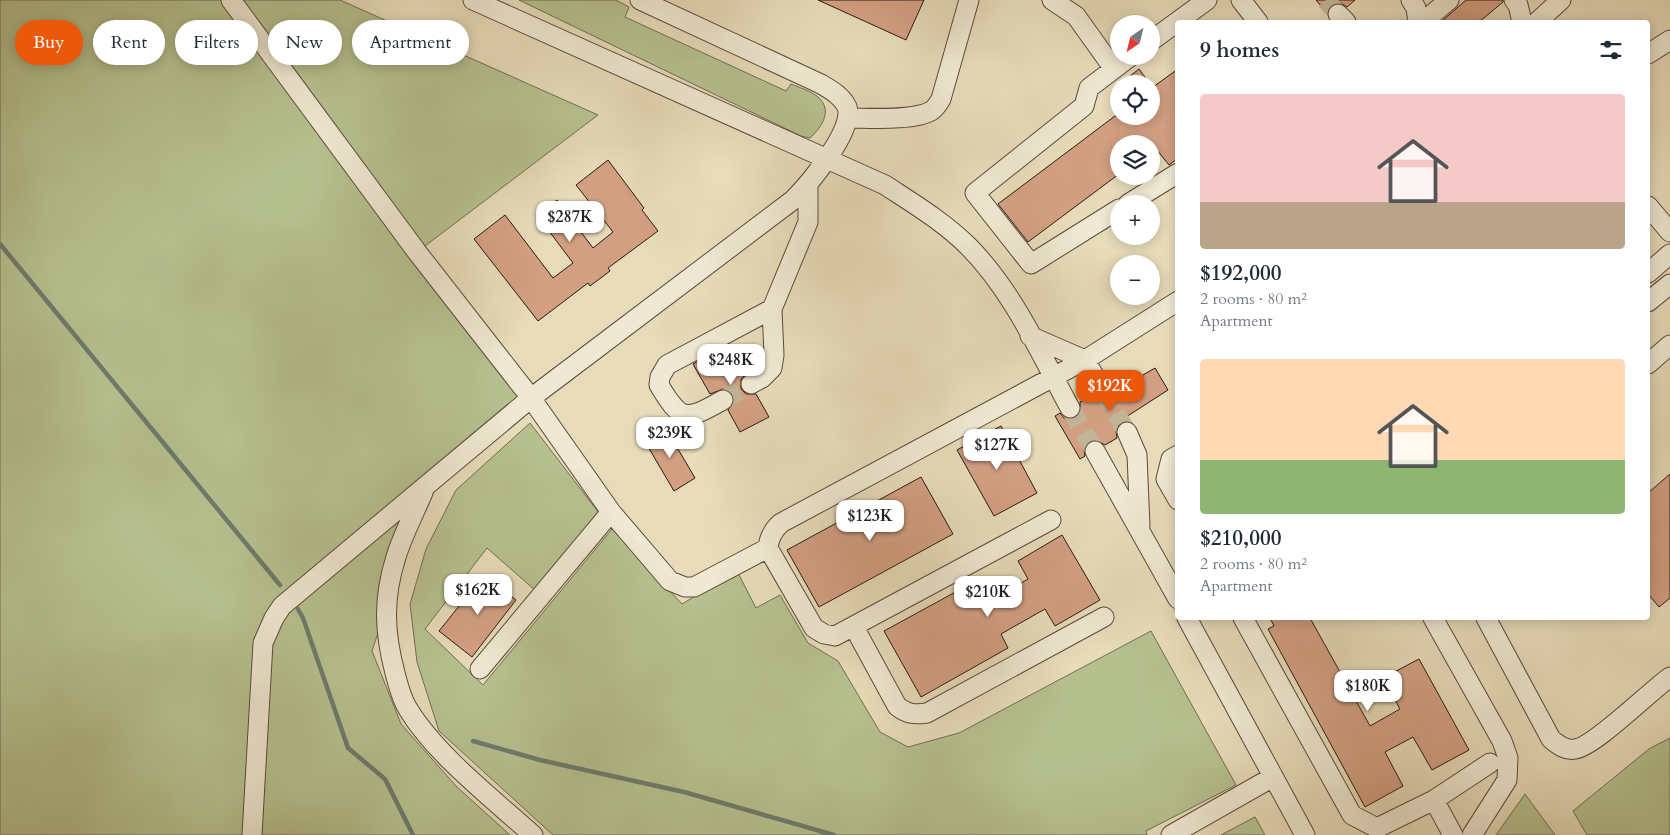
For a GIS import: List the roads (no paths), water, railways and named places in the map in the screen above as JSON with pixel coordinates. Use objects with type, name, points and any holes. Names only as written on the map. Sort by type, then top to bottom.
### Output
[{"type":"lane","points":[[231,0],[417,252],[531,398],[611,512],[670,580],[685,587],[694,587],[768,548]]},
{"type":"lane","points":[[472,0],[885,185],[932,216],[968,246],[1000,285],[1070,408]]},
{"type":"lane","points":[[252,835],[263,643],[267,631],[282,606],[531,398],[793,200],[827,159],[849,118],[847,108],[841,98],[821,84],[640,0]]},
{"type":"lane","points":[[849,118],[887,118],[922,114],[937,106],[941,99],[969,0]]},
{"type":"lane","points":[[1052,0],[1076,16],[1114,69]]},
{"type":"lane","points":[[1180,20],[1207,0]]},
{"type":"lane","points":[[1241,0],[1256,20]]},
{"type":"lane","points":[[1411,0],[1416,8],[1418,20]]},
{"type":"lane","points":[[1425,20],[1449,0]]},
{"type":"lane","points":[[1514,0],[1518,4],[1522,20]]},
{"type":"lane","points":[[1539,20],[1561,0]]},
{"type":"lane","points":[[1160,34],[1175,23]]},
{"type":"lane","points":[[1650,53],[1670,40]]},
{"type":"lane","points":[[1110,215],[1030,264],[975,193],[1084,106],[1089,88],[1119,65]]},
{"type":"lane","points":[[1143,195],[1175,175]]},
{"type":"lane","points":[[751,384],[762,378],[772,368],[774,355],[772,308],[808,222],[808,184]]},
{"type":"lane","points":[[1650,208],[1670,232]]},
{"type":"lane","points":[[1650,270],[1670,254]]},
{"type":"lane","points":[[1650,300],[1670,284]]},
{"type":"lane","points":[[1051,520],[835,636],[824,634],[814,628],[768,548],[768,540],[781,522],[1086,360],[1175,303]]},
{"type":"lane","points":[[723,400],[700,414],[682,414],[673,408],[659,385],[663,370],[667,365],[772,308]]},
{"type":"lane","points":[[1030,336],[1086,360],[1102,389]]},
{"type":"lane","points":[[1650,362],[1670,345]]},
{"type":"lane","points":[[1127,432],[1137,455],[1140,530]]},
{"type":"lane","points":[[1095,450],[1175,594]]},
{"type":"lane","points":[[1175,457],[1171,459],[1166,479],[1175,495]]},
{"type":"lane","points":[[426,487],[396,555],[389,582],[386,607],[388,643],[398,683],[407,708],[430,740],[533,835]]},
{"type":"lane","points":[[480,669],[611,512]]},
{"type":"lane","points":[[854,627],[897,706],[906,713],[915,714],[927,712],[1104,617]]},
{"type":"lane","points":[[1188,620],[1305,835]]},
{"type":"lane","points":[[1244,620],[1352,815],[1377,828],[1434,800],[1490,763]]},
{"type":"lane","points":[[1434,620],[1502,740],[1508,758],[1507,780],[1472,835]]},
{"type":"lane","points":[[1487,620],[1552,739],[1566,749],[1574,750],[1591,743],[1670,677]]},
{"type":"lane","points":[[1171,835],[1273,777]]},
{"type":"lane","points":[[1434,800],[1453,835]]},
{"type":"waterway","points":[[0,244],[280,585]]},
{"type":"waterway","points":[[298,609],[303,618],[348,748],[385,779],[413,835]]},
{"type":"waterway","points":[[473,741],[540,760],[684,792],[834,835]]},
{"type":"tunnel","points":[[1326,0],[1338,14]]},
{"type":"tunnel","points":[[723,400],[751,384]]},
{"type":"tunnel","points":[[1102,389],[1127,432]]},
{"type":"tunnel","points":[[1070,408],[1095,451]]}]
